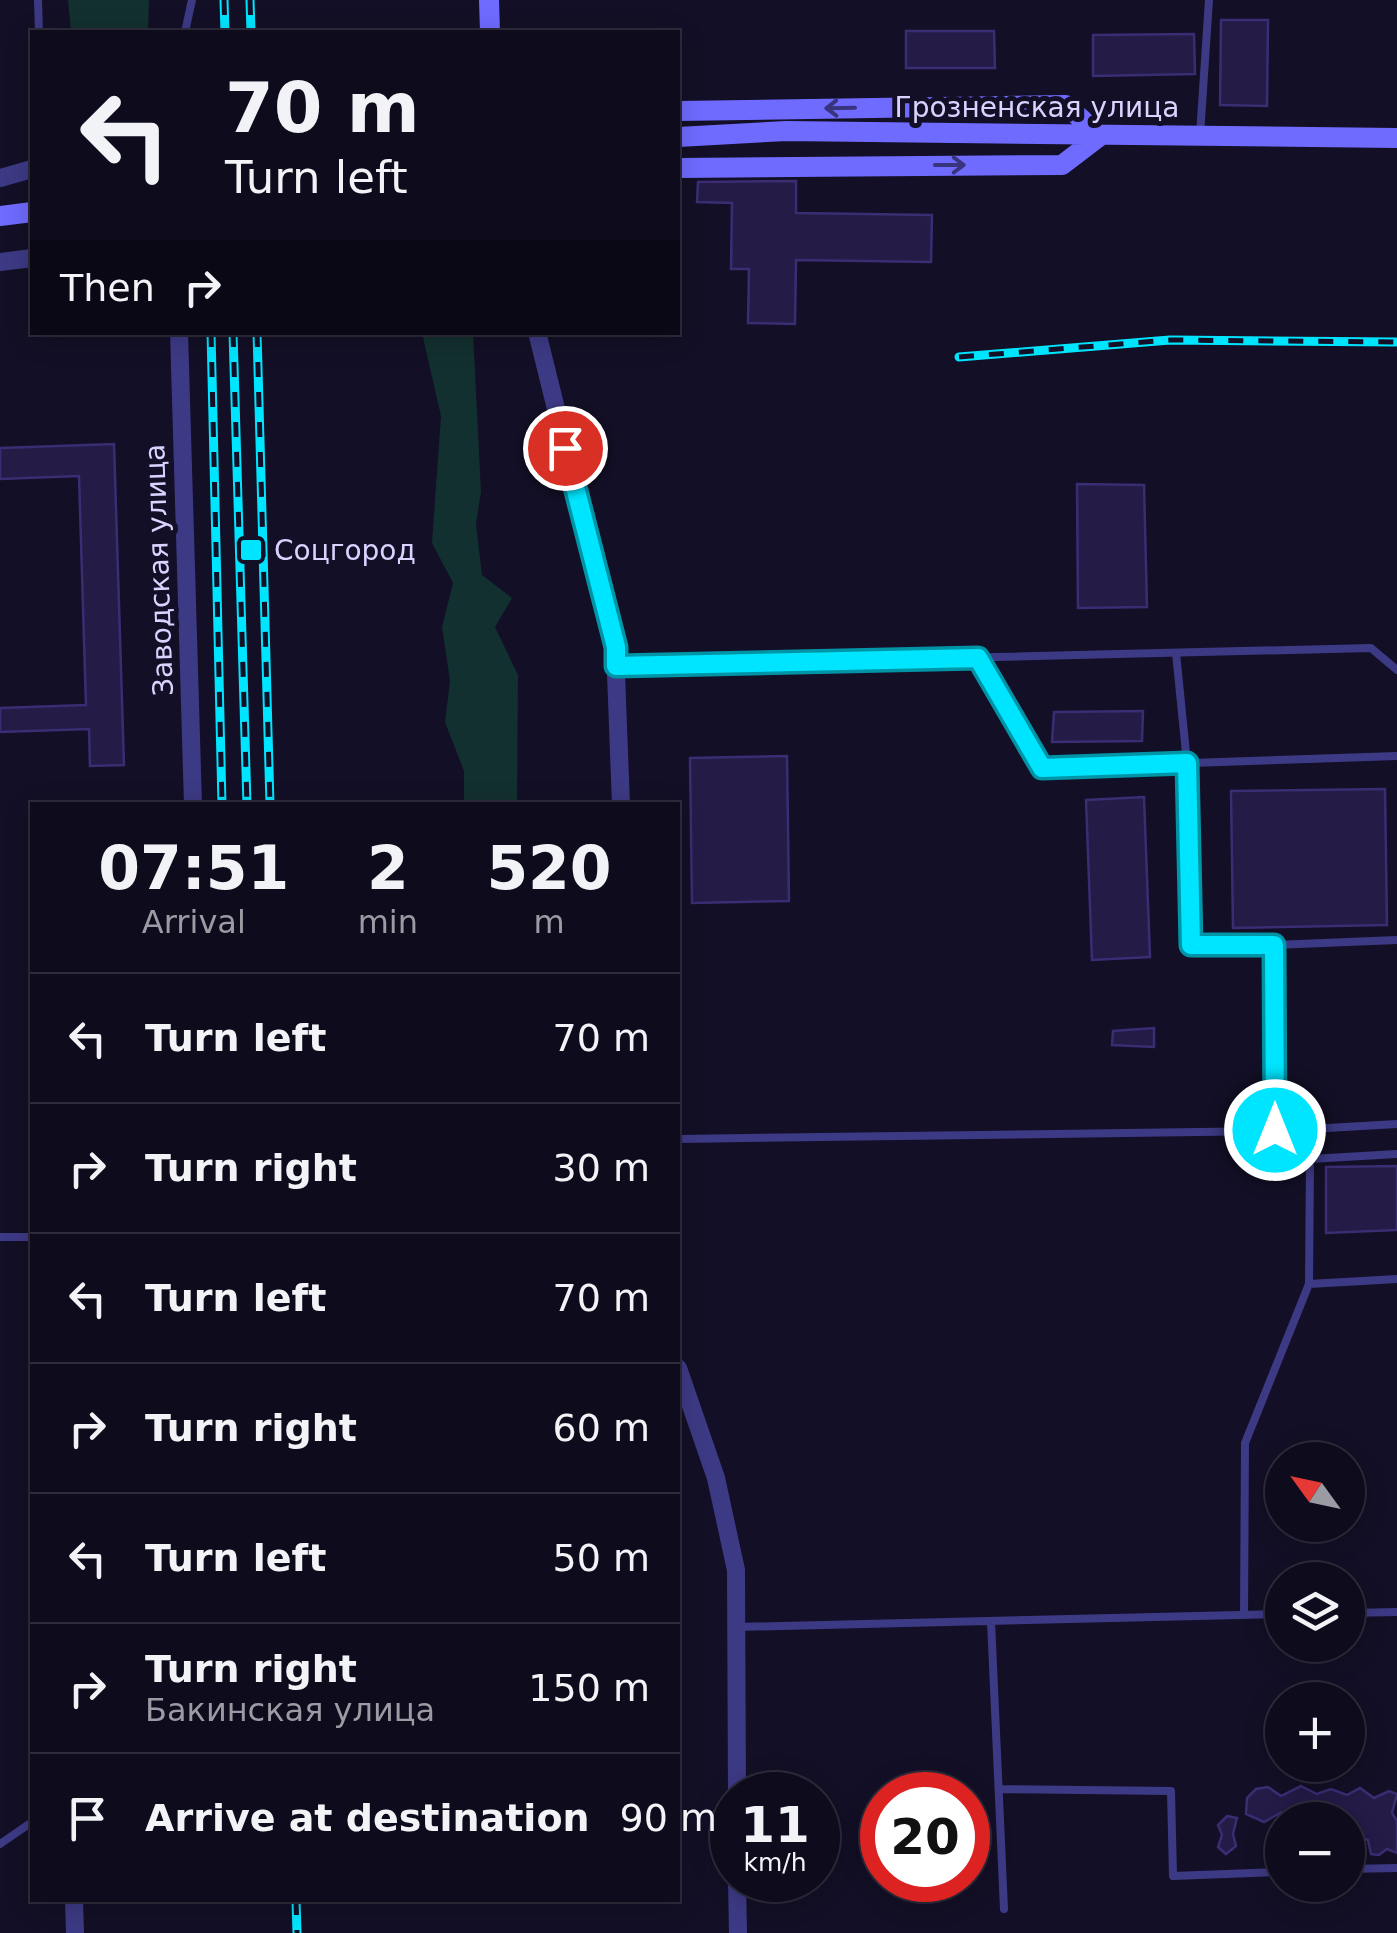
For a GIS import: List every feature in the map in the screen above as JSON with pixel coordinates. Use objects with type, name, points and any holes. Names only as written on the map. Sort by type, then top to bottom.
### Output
[{"type":"main road","points":[[489,0],[490,30]]},
{"type":"main road","points":[[680,111],[1066,105],[1100,136],[1062,165],[680,168]]},
{"type":"main road","name":"Грозненская улица","points":[[680,137],[786,131],[1397,138]]},
{"type":"main road","points":[[0,216],[30,212]]},
{"type":"street","points":[[0,178],[30,170]]},
{"type":"street","points":[[0,262],[30,258]]},
{"type":"street","name":"Заводская улица","points":[[180,335],[193,802]]},
{"type":"street","points":[[538,335],[616,647],[620,802]]},
{"type":"street","points":[[680,1374],[716,1478],[736,1570],[737,1772]]},
{"type":"street","points":[[74,1902],[75,1933]]},
{"type":"street","points":[[738,1902],[738,1933]]},
{"type":"lane","points":[[38,0],[39,30]]},
{"type":"lane","points":[[185,30],[192,0]]},
{"type":"lane","points":[[1200,136],[1209,0]]},
{"type":"lane","points":[[616,666],[1371,648],[1397,670]]},
{"type":"lane","points":[[1176,652],[1187,763],[1191,945],[1397,940]]},
{"type":"lane","points":[[978,658],[1042,768],[1397,756]]},
{"type":"lane","points":[[1274,945],[1275,1130]]},
{"type":"lane","points":[[680,1139],[1275,1130],[1397,1124]]},
{"type":"lane","points":[[1244,1615],[1245,1443],[1310,1284],[1310,1159],[1397,1154]]},
{"type":"lane","points":[[0,1237],[30,1238]]},
{"type":"lane","points":[[1310,1284],[1397,1280]]},
{"type":"lane","points":[[1365,1613],[1397,1612]]},
{"type":"lane","points":[[736,1627],[1265,1614]]},
{"type":"lane","points":[[992,1621],[1004,1909]]},
{"type":"lane","points":[[999,1789],[1171,1791],[1172,1876],[1265,1873]]},
{"type":"lane","points":[[0,1844],[30,1823]]},
{"type":"lane","points":[[1365,1869],[1397,1868]]},
{"type":"green space","points":[[68,0],[149,0],[148,30],[71,30]]},
{"type":"green space","points":[[422,335],[473,335],[481,492],[476,524],[482,575],[512,598],[495,627],[518,675],[517,802],[464,802],[464,771],[445,722],[450,681],[442,627],[453,583],[432,543],[441,416]]},
{"type":"building","points":[[1221,20],[1268,20],[1267,106],[1220,105]]},
{"type":"building","points":[[906,31],[994,31],[995,68],[906,68]]},
{"type":"building","points":[[1194,34],[1195,74],[1093,76],[1093,35]]},
{"type":"building","points":[[796,181],[796,213],[932,215],[931,262],[796,260],[795,324],[748,323],[749,269],[731,269],[732,203],[697,202],[698,182]]},
{"type":"building","points":[[114,444],[124,765],[90,766],[89,729],[0,732],[0,708],[86,705],[79,476],[0,479],[0,448]]},
{"type":"building","points":[[1077,484],[1144,485],[1147,607],[1078,608]]},
{"type":"building","points":[[1143,711],[1142,741],[1052,742],[1054,712]]},
{"type":"building","points":[[787,756],[789,901],[692,903],[690,758]]},
{"type":"building","points":[[1385,789],[1387,925],[1233,928],[1231,791]]},
{"type":"building","points":[[1144,797],[1150,957],[1092,960],[1086,800]]},
{"type":"building","points":[[1154,1028],[1154,1047],[1112,1045],[1113,1031]]},
{"type":"building","points":[[1397,1166],[1397,1230],[1326,1233],[1326,1167]]},
{"type":"building","points":[[1301,1786],[1317,1794],[1331,1789],[1347,1795],[1360,1788],[1374,1798],[1389,1791],[1397,1794],[1392,1813],[1397,1821],[1397,1853],[1387,1849],[1379,1855],[1371,1854],[1365,1839],[1365,1802],[1265,1802],[1265,1821],[1246,1814],[1247,1798],[1256,1789],[1268,1787],[1281,1796]]},
{"type":"building","points":[[1227,1816],[1237,1818],[1233,1834],[1236,1846],[1226,1854],[1218,1847],[1222,1835],[1218,1825]]},
{"type":"railway","points":[[224,0],[225,30]]},
{"type":"railway","points":[[250,0],[251,30]]},
{"type":"railway","points":[[211,335],[222,802]]},
{"type":"railway","points":[[233,335],[247,802]]},
{"type":"railway","points":[[257,335],[270,802]]},
{"type":"railway","points":[[959,357],[1170,340],[1397,342]]},
{"type":"railway","points":[[296,1902],[297,1933]]},
{"type":"place","name":"Соцгород","points":[[251,550]]},
{"type":"route","points":[[565,448],[616,647],[616,666],[978,658],[1042,768],[1187,763],[1191,945],[1274,945],[1275,1130]]}]
